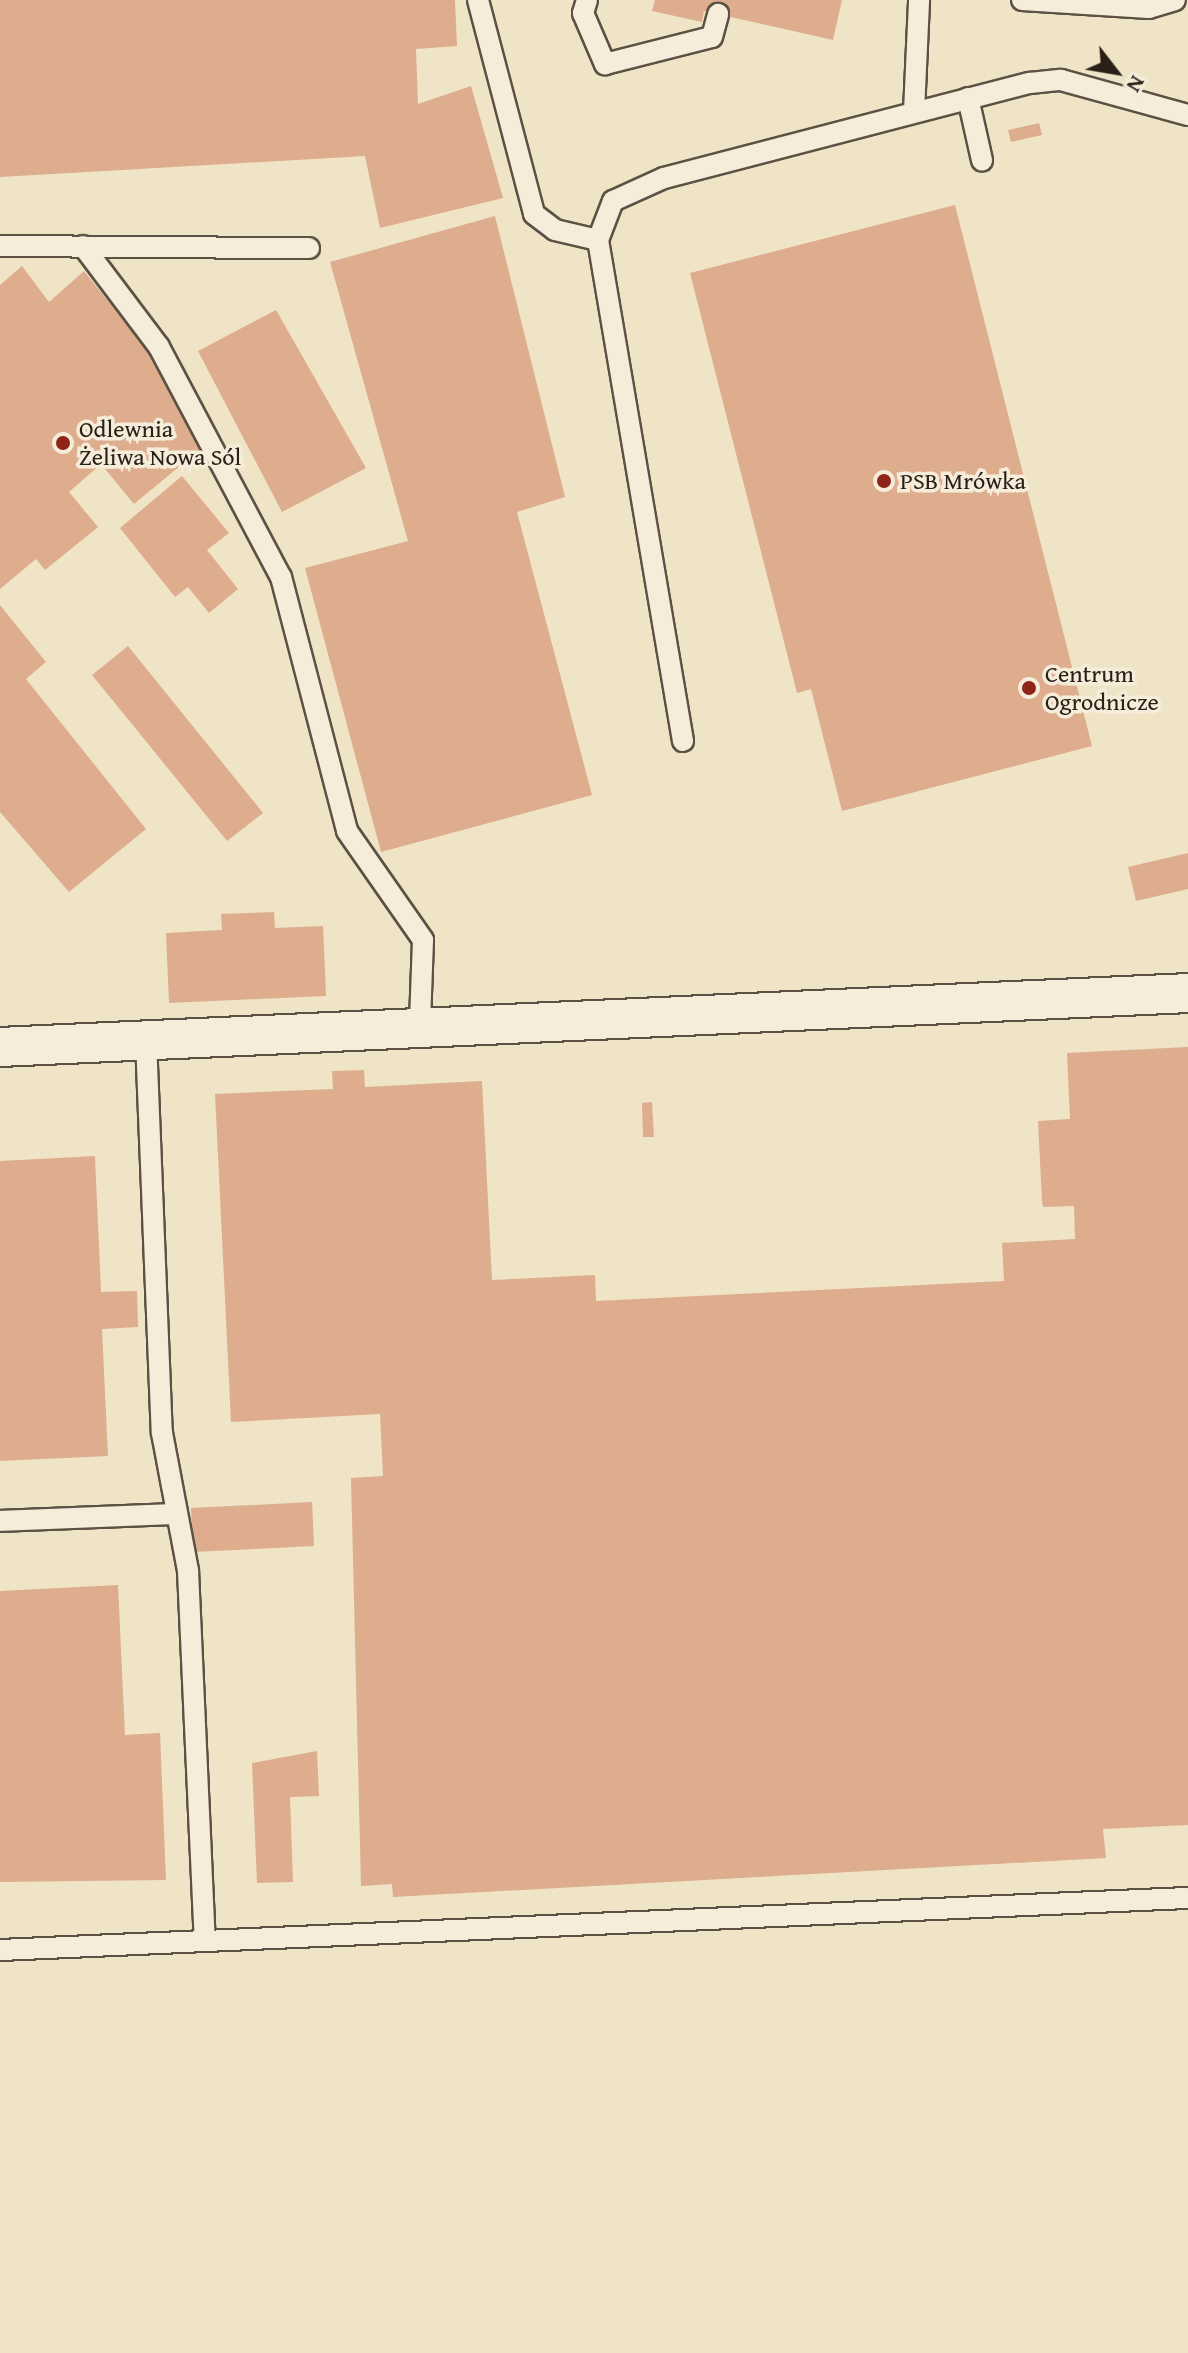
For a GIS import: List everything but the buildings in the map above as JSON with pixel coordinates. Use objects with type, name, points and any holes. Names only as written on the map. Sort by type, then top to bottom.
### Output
[{"type":"street","points":[[0,1047],[420,1023],[1188,993]]},
{"type":"lane","points":[[478,0],[534,214],[555,230],[598,240]]},
{"type":"lane","points":[[587,0],[583,13],[605,64],[712,37],[718,14]]},
{"type":"lane","points":[[914,112],[919,0]]},
{"type":"lane","points":[[1022,0],[1149,8],[1175,0]]},
{"type":"lane","points":[[683,741],[598,240],[613,201],[664,178],[968,98],[1061,80],[1188,115]]},
{"type":"lane","points":[[968,98],[982,160]]},
{"type":"lane","points":[[0,246],[309,248]]},
{"type":"lane","points":[[83,246],[159,347],[281,577],[347,831],[423,940],[420,1023]]},
{"type":"lane","points":[[146,1040],[162,1433],[188,1571],[205,1940]]},
{"type":"lane","points":[[0,1521],[177,1514]]},
{"type":"lane","points":[[0,1950],[1188,1898]]},
{"type":"place","name":"Odlewnia Żeliwa Nowa Sól","points":[[63,443]]},
{"type":"place","name":"PSB Mrówka","points":[[884,481]]},
{"type":"place","name":"Centrum Ogrodnicze","points":[[1029,688]]}]
